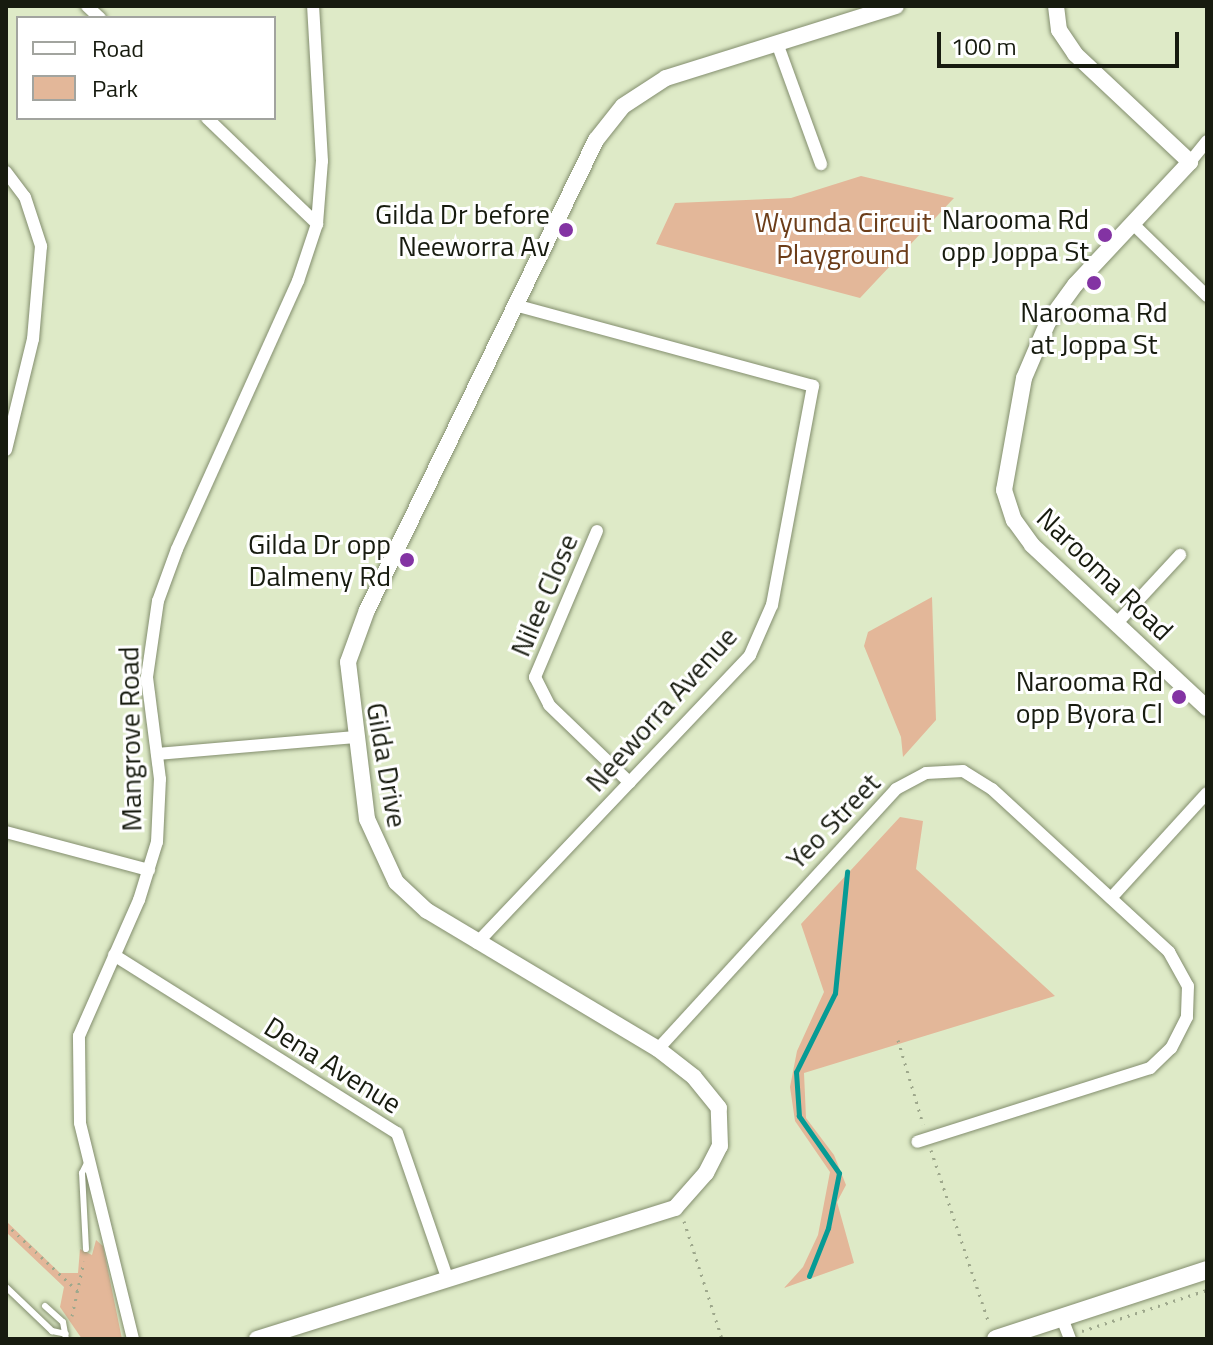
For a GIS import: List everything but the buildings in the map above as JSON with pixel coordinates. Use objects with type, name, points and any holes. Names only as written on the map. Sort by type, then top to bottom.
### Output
[{"type":"main road","points":[[1004,1336],[1067,1331],[1207,1270]]},
{"type":"street","name":"Mangrove Road","points":[[133,1339],[77,1093],[79,1036],[149,870],[161,809],[147,677],[158,601],[177,549],[298,281],[317,224],[322,161],[313,6]]},
{"type":"street","points":[[1056,6],[1059,30],[1075,54],[1190,162]]},
{"type":"street","name":"Gilda Drive","points":[[679,1204],[706,1173],[720,1146],[719,1108],[694,1077],[658,1049],[477,943],[407,895],[386,869],[367,819],[347,683],[352,643],[596,140],[623,106],[666,78],[890,7]]},
{"type":"street","points":[[777,43],[821,164]]},
{"type":"street","points":[[209,120],[317,224]]},
{"type":"street","name":"Narooma Road","points":[[1207,141],[1048,322],[1024,378],[1005,476],[1008,505],[1022,533],[1207,708]]},
{"type":"street","points":[[6,172],[36,221],[41,258],[33,339],[6,450]]},
{"type":"street","points":[[1132,223],[1207,296]]},
{"type":"street","name":"Neeworra Avenue","points":[[477,943],[750,655],[772,605],[813,386],[518,306]]},
{"type":"street","name":"Nilee Close","points":[[597,531],[535,677],[549,705],[630,783]]},
{"type":"street","points":[[1117,623],[1180,555]]},
{"type":"street","points":[[157,754],[355,737]]},
{"type":"street","name":"Yeo Street","points":[[658,1049],[896,789],[926,773],[952,769],[977,778],[1169,952],[1188,986],[1187,1017],[1171,1048],[1150,1068],[922,1140]]},
{"type":"street","points":[[1111,898],[1207,793]]},
{"type":"street","points":[[6,832],[149,870]]},
{"type":"street","name":"Dena Avenue","points":[[114,955],[397,1133],[447,1277]]},
{"type":"street","points":[[257,1339],[679,1204]]},
{"type":"lane","points":[[86,1249],[82,1173],[90,1158]]},
{"type":"lane","points":[[6,1287],[52,1331],[66,1336]]},
{"type":"lane","points":[[45,1306],[63,1322],[66,1336]]},
{"type":"path","points":[[898,1040],[922,1140],[987,1324],[1007,1318],[1004,1336]]},
{"type":"path","points":[[679,1204],[722,1339]]},
{"type":"path","points":[[6,1224],[80,1293]]},
{"type":"path","points":[[66,1336],[80,1293],[86,1249]]},
{"type":"path","points":[[1067,1331],[1207,1290]]},
{"type":"green space","name":"Wyunda Circuit Playground","points":[[861,176],[954,198],[860,298],[656,244],[675,203],[791,198]]},
{"type":"green space","points":[[932,597],[936,720],[903,757],[901,737],[864,646],[868,632]]},
{"type":"green space","points":[[900,817],[923,821],[916,869],[1055,996],[804,1073],[806,1118],[834,1155],[846,1185],[837,1202],[854,1263],[784,1288],[803,1267],[818,1235],[830,1172],[795,1121],[790,1087],[797,1051],[824,992],[801,924]]},
{"type":"green space","points":[[6,1221],[60,1273],[78,1273],[80,1249],[92,1255],[96,1240],[103,1246],[122,1339],[82,1339],[60,1307],[64,1287],[6,1232]]},
{"type":"waterway","points":[[809,1276],[828,1228],[839,1173],[799,1116],[796,1072],[835,993],[847,872]]},
{"type":"place","name":"Gilda Dr before Neeworra Av","points":[[566,230]]},
{"type":"place","name":"Narooma Rd opp Joppa St","points":[[1105,235]]},
{"type":"place","name":"Narooma Rd at Joppa St","points":[[1094,283]]},
{"type":"place","name":"Gilda Dr opp Dalmeny Rd","points":[[407,560]]},
{"type":"place","name":"Narooma Rd opp Byora Cl","points":[[1179,697]]}]
